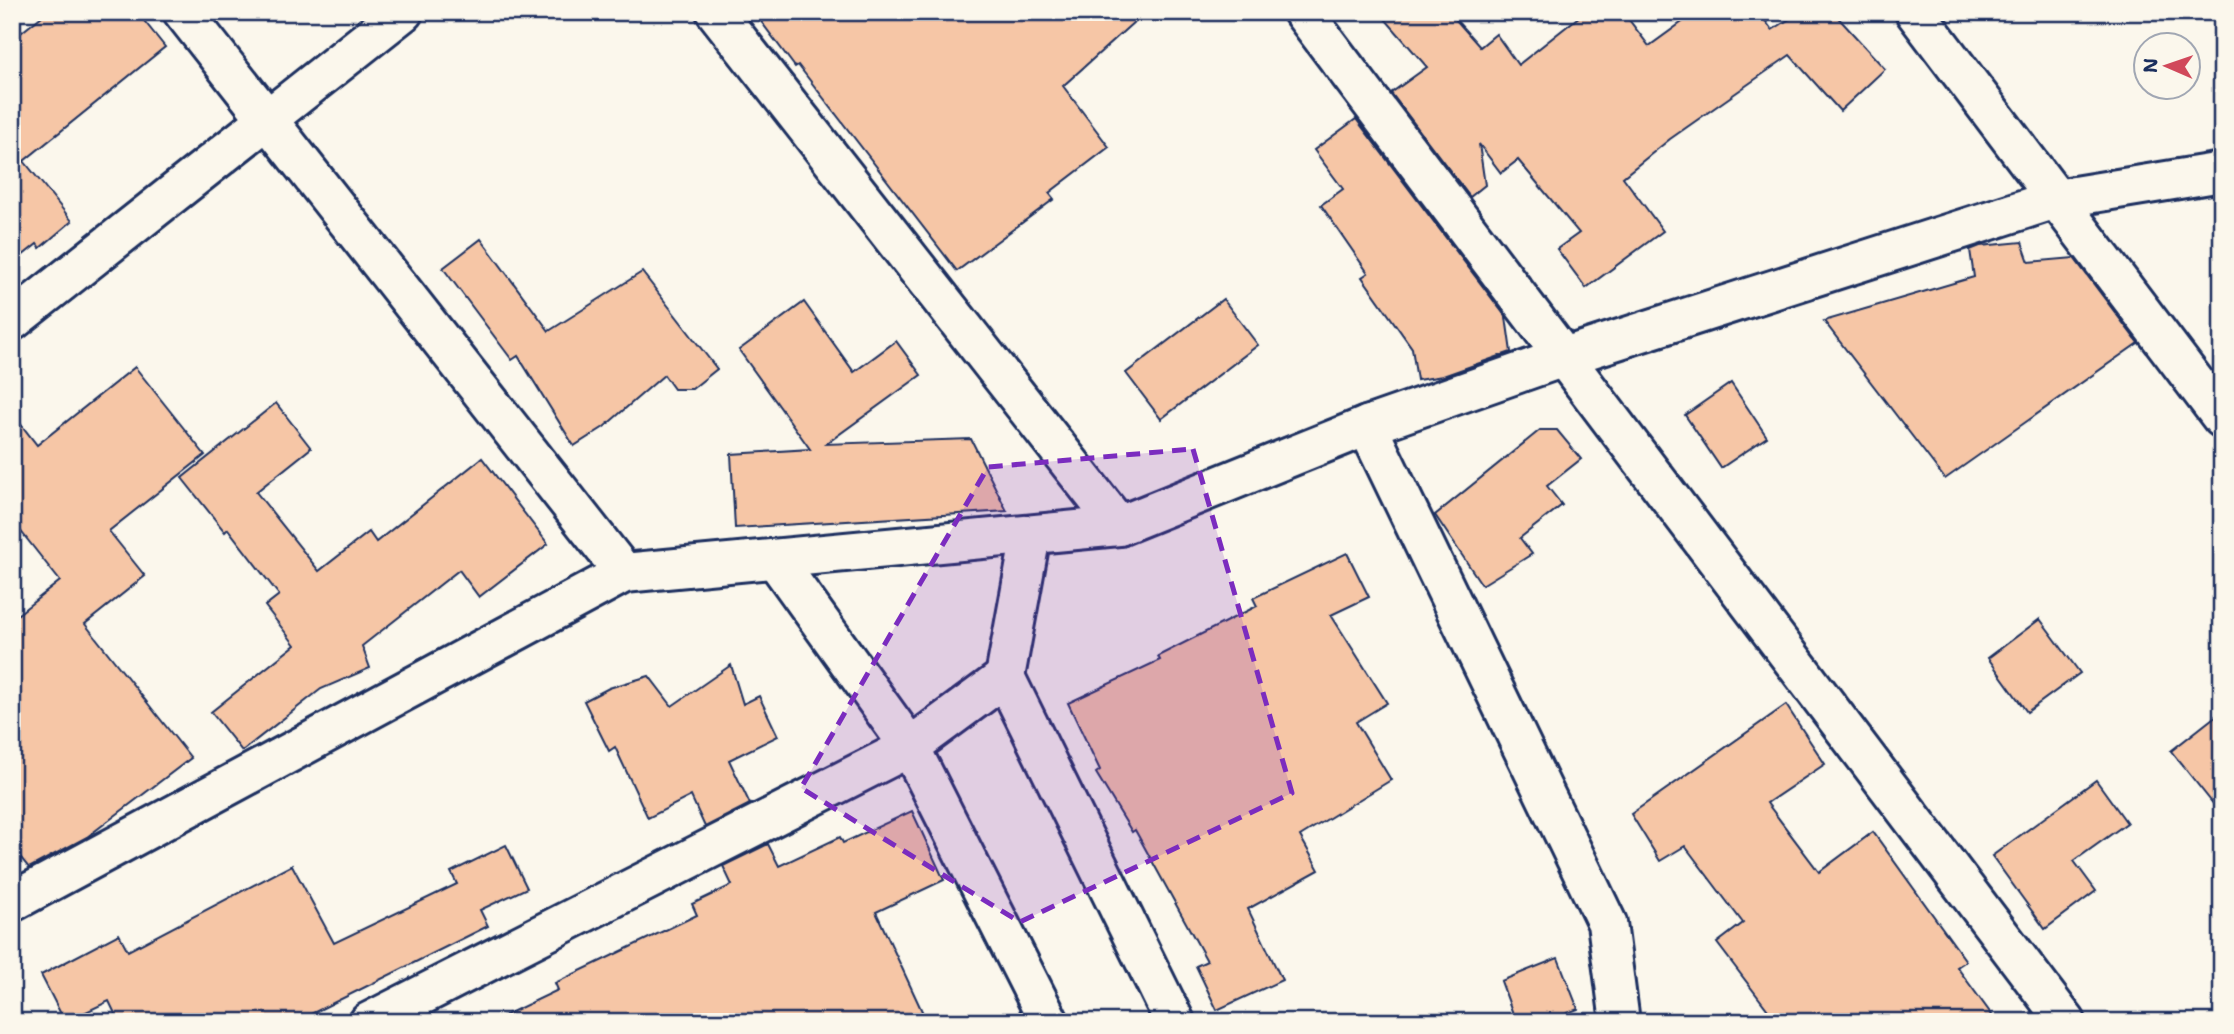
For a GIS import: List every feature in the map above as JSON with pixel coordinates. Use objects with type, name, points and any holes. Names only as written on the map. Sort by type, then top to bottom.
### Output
[{"type":"street","points":[[183,12],[624,573]]},
{"type":"street","points":[[12,321],[403,12]]},
{"type":"street","points":[[716,12],[1119,526]]},
{"type":"street","points":[[1303,12],[2066,1022]]},
{"type":"street","points":[[1915,12],[2222,418]]},
{"type":"street","points":[[12,902],[624,573],[1119,526],[1367,426],[1564,357],[2056,199],[2222,172]]},
{"type":"street","points":[[1367,426],[1607,923],[1620,1022]]},
{"type":"street","points":[[1031,535],[1005,677],[1175,1022]]},
{"type":"street","points":[[775,559],[910,747],[1049,1022]]},
{"type":"street","points":[[369,1022],[910,747],[1005,677]]},
{"type":"highlighted area","points":[[1193,449],[1292,793],[1020,922],[801,788],[988,467]]},
{"type":"building","points":[[47,12],[137,12],[165,47],[24,161],[72,221],[40,248],[37,244],[12,264],[12,40]]},
{"type":"building","points":[[754,12],[1145,12],[1063,86],[1109,147],[1049,193],[1054,199],[957,271]]},
{"type":"building","points":[[1379,12],[1449,12],[1480,47],[1496,34],[1518,65],[1585,12],[1623,12],[1649,46],[1696,12],[1759,12],[1772,30],[1801,12],[1833,12],[1885,69],[1840,111],[1790,55],[1670,139],[1623,177],[1663,231],[1586,288],[1557,249],[1579,233],[1518,160],[1501,173],[1479,144],[1485,185],[1470,197],[1391,93],[1427,67]]},
{"type":"building","points":[[1356,119],[1506,317],[1511,352],[1443,376],[1417,380],[1412,348],[1362,277],[1368,273],[1321,205],[1343,189],[1314,150]]},
{"type":"building","points":[[481,239],[549,331],[642,272],[717,369],[692,389],[674,389],[664,375],[604,427],[574,446],[518,356],[512,360],[443,268]]},
{"type":"building","points":[[2022,242],[2029,262],[2074,258],[2138,343],[1945,479],[1824,321],[1974,277],[1970,250],[1980,246]]},
{"type":"building","points":[[1223,299],[1258,345],[1161,419],[1126,373]]},
{"type":"building","points":[[804,302],[854,372],[896,341],[921,375],[826,444],[971,439],[1007,511],[735,528],[731,454],[810,449],[739,350]]},
{"type":"building","points":[[135,367],[205,455],[109,531],[145,576],[85,624],[191,758],[87,837],[29,868],[12,847],[12,619],[60,581],[12,520],[12,413],[37,445]]},
{"type":"building","points":[[1731,383],[1767,437],[1721,468],[1685,415]]},
{"type":"building","points":[[276,403],[311,448],[256,492],[319,571],[369,532],[376,542],[482,458],[548,544],[479,597],[459,570],[362,646],[370,668],[321,689],[242,751],[211,712],[295,645],[265,606],[279,595],[228,529],[225,532],[182,478]]},
{"type":"building","points":[[1540,430],[1557,430],[1581,459],[1547,486],[1562,505],[1520,538],[1532,554],[1482,585],[1435,515]]},
{"type":"building","points":[[1347,553],[1369,597],[1331,615],[1387,703],[1356,722],[1391,780],[1300,836],[1319,870],[1248,909],[1282,980],[1217,1010],[1196,966],[1207,961],[1135,830],[1132,832],[1096,773],[1100,770],[1068,703],[1160,660],[1158,656],[1257,606],[1253,598]]},
{"type":"building","points":[[2040,619],[2080,673],[2027,712],[1988,658]]},
{"type":"building","points":[[731,665],[743,704],[759,696],[778,736],[729,760],[750,804],[705,827],[691,796],[648,818],[615,747],[609,751],[584,701],[609,688],[649,676],[672,706]]},
{"type":"building","points":[[1786,705],[1825,764],[1767,803],[1819,872],[1873,832],[1966,961],[1957,967],[1997,1022],[1777,1022],[1717,943],[1743,923],[1685,846],[1660,861],[1631,814]]},
{"type":"building","points":[[2222,711],[2222,815],[2171,751]]},
{"type":"building","points":[[2096,780],[2127,823],[2074,861],[2096,891],[2045,929],[1992,856]]},
{"type":"building","points":[[912,811],[944,880],[876,912],[927,1022],[491,1022],[558,990],[555,983],[697,915],[692,904],[732,885],[723,866],[768,844],[779,866],[840,837],[843,843]]},
{"type":"building","points":[[506,845],[527,888],[480,910],[488,926],[295,1022],[119,1022],[109,1001],[65,1022],[41,975],[119,934],[128,951],[292,865],[334,943],[457,884],[451,872]]},
{"type":"building","points":[[1558,958],[1578,1009],[1545,1022],[1516,1022],[1501,981]]}]
